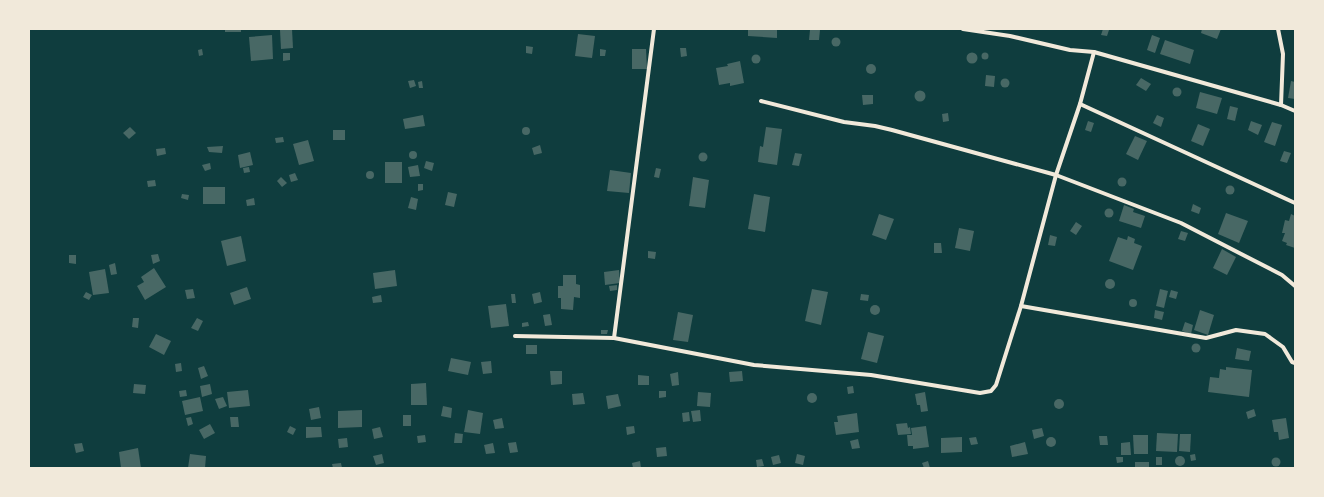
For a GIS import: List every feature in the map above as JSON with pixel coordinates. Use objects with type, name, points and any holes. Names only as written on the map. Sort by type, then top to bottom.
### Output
[{"type":"street","points":[[614,338],[654,29]]},
{"type":"street","points":[[963,29],[1010,36],[1070,50],[1094,52],[1282,105],[1295,111]]},
{"type":"street","points":[[1278,29],[1284,54],[1282,105]]},
{"type":"street","points":[[515,336],[614,338],[754,365],[871,375],[980,393],[991,391],[996,385],[1021,306],[1056,175],[1080,104],[1094,52]]},
{"type":"street","points":[[761,100],[844,122],[892,130],[1056,175],[1181,223],[1282,275],[1295,286]]},
{"type":"street","points":[[1080,104],[1295,203]]},
{"type":"street","points":[[1021,306],[1206,338],[1236,330],[1265,334],[1283,347],[1292,362],[1295,363]]},
{"type":"building","points":[[225,29],[241,29],[241,32],[225,32]]},
{"type":"building","points":[[292,29],[293,48],[281,49],[280,30]]},
{"type":"building","points":[[748,29],[777,29],[777,38],[748,36]]},
{"type":"building","points":[[1103,29],[1109,30],[1107,36],[1101,35]]},
{"type":"building","points":[[1202,29],[1221,29],[1217,39],[1201,33]]},
{"type":"building","points":[[810,30],[820,30],[819,40],[809,40]]},
{"type":"building","points":[[578,34],[595,36],[592,58],[575,56]]},
{"type":"building","points":[[272,35],[273,59],[251,61],[249,37]]},
{"type":"building","points":[[1152,35],[1160,38],[1155,53],[1147,50]]},
{"type":"building","points":[[836,37],[841,42],[836,47],[831,42]]},
{"type":"building","points":[[1165,40],[1194,50],[1190,64],[1160,54]]},
{"type":"building","points":[[526,46],[533,47],[532,54],[526,53]]},
{"type":"building","points":[[680,48],[686,48],[687,56],[681,57]]},
{"type":"building","points":[[202,49],[203,55],[199,56],[198,50]]},
{"type":"building","points":[[600,49],[606,50],[605,56],[600,56]]},
{"type":"building","points":[[632,49],[646,49],[647,69],[632,69]]},
{"type":"building","points":[[972,52],[976,54],[978,58],[976,62],[972,64],[968,62],[966,58],[968,54]]},
{"type":"building","points":[[283,53],[290,53],[290,60],[283,61]]},
{"type":"building","points":[[985,53],[988,56],[985,59],[982,56]]},
{"type":"building","points":[[756,54],[761,59],[756,64],[751,59]]},
{"type":"building","points":[[740,61],[744,83],[730,86],[730,83],[719,85],[716,68],[728,66],[727,64]]},
{"type":"building","points":[[869,64],[873,64],[876,69],[873,74],[869,74],[866,71],[866,67]]},
{"type":"building","points":[[986,75],[995,76],[994,87],[985,86]]},
{"type":"building","points":[[1005,78],[1010,83],[1005,88],[1000,83]]},
{"type":"building","points":[[1141,78],[1151,84],[1146,91],[1136,85]]},
{"type":"building","points":[[414,80],[416,86],[410,88],[408,81]]},
{"type":"building","points":[[422,81],[423,88],[419,88],[418,82]]},
{"type":"building","points":[[1291,81],[1295,82],[1295,99],[1288,98]]},
{"type":"building","points":[[1177,87],[1182,92],[1177,97],[1172,92]]},
{"type":"building","points":[[920,90],[924,92],[926,96],[924,100],[920,102],[916,100],[914,96],[916,92]]},
{"type":"building","points":[[1200,92],[1222,98],[1217,114],[1196,108]]},
{"type":"building","points":[[862,95],[873,95],[873,104],[863,105]]},
{"type":"building","points":[[1230,106],[1238,108],[1235,121],[1227,119]]},
{"type":"building","points":[[948,113],[949,121],[943,122],[942,114]]},
{"type":"building","points":[[423,115],[425,126],[405,129],[403,119]]},
{"type":"building","points":[[1157,115],[1164,118],[1161,127],[1153,123]]},
{"type":"building","points":[[1088,121],[1094,123],[1091,132],[1085,130]]},
{"type":"building","points":[[1251,121],[1262,125],[1258,135],[1248,130]]},
{"type":"building","points":[[1272,122],[1282,125],[1275,146],[1264,142]]},
{"type":"building","points":[[1198,124],[1210,129],[1203,146],[1191,141]]},
{"type":"building","points":[[130,127],[136,133],[129,139],[123,133]]},
{"type":"building","points":[[526,127],[529,128],[529,134],[526,135],[523,134],[522,131],[523,128]]},
{"type":"building","points":[[766,127],[782,129],[777,165],[758,162],[760,146],[763,147]]},
{"type":"building","points":[[333,130],[345,130],[345,140],[333,140]]},
{"type":"building","points":[[1135,136],[1147,141],[1138,160],[1126,154]]},
{"type":"building","points":[[283,137],[284,142],[276,143],[275,138]]},
{"type":"building","points":[[308,140],[314,161],[299,165],[293,144]]},
{"type":"building","points":[[540,145],[542,153],[534,155],[532,148]]},
{"type":"building","points":[[223,146],[222,153],[209,152],[207,147]]},
{"type":"building","points":[[165,148],[166,154],[157,156],[156,149]]},
{"type":"building","points":[[411,151],[415,151],[417,155],[415,159],[411,159],[409,157],[409,153]]},
{"type":"building","points":[[1284,151],[1291,153],[1287,163],[1280,161]]},
{"type":"building","points":[[250,152],[253,165],[240,168],[238,155]]},
{"type":"building","points":[[703,152],[708,157],[703,162],[698,157]]},
{"type":"building","points":[[795,153],[802,154],[799,166],[792,165]]},
{"type":"building","points":[[426,161],[434,163],[432,171],[424,168]]},
{"type":"building","points":[[385,162],[402,162],[402,183],[385,183]]},
{"type":"building","points":[[210,163],[211,169],[205,171],[202,165]]},
{"type":"building","points":[[418,165],[420,176],[410,177],[408,167]]},
{"type":"building","points":[[249,167],[250,172],[244,173],[243,168]]},
{"type":"building","points":[[656,168],[661,169],[659,178],[654,177]]},
{"type":"building","points":[[610,170],[631,173],[629,193],[607,191]]},
{"type":"building","points":[[368,171],[372,171],[374,175],[372,179],[368,179],[366,177],[366,173]]},
{"type":"building","points":[[295,173],[298,180],[291,182],[289,175]]},
{"type":"building","points":[[281,177],[287,183],[282,187],[277,181]]},
{"type":"building","points":[[693,177],[709,180],[705,208],[689,206]]},
{"type":"building","points":[[1122,177],[1127,182],[1122,187],[1117,182]]},
{"type":"building","points":[[155,180],[156,186],[148,187],[147,181]]},
{"type":"building","points":[[418,184],[423,184],[423,190],[418,191]]},
{"type":"building","points":[[1230,185],[1235,190],[1230,195],[1225,190]]},
{"type":"building","points":[[203,187],[225,187],[225,204],[203,204]]},
{"type":"building","points":[[448,192],[457,194],[454,207],[445,205]]},
{"type":"building","points":[[182,194],[189,195],[188,200],[181,198]]},
{"type":"building","points":[[754,194],[770,197],[765,232],[748,229]]},
{"type":"building","points":[[411,197],[418,199],[416,210],[408,208]]},
{"type":"building","points":[[254,198],[255,205],[247,206],[246,200]]},
{"type":"building","points":[[1193,204],[1201,208],[1199,214],[1191,211]]},
{"type":"building","points":[[1124,205],[1134,209],[1133,212],[1145,216],[1141,228],[1119,221]]},
{"type":"building","points":[[1109,208],[1114,213],[1109,218],[1104,213]]},
{"type":"building","points":[[1226,213],[1248,221],[1239,243],[1218,234]]},
{"type":"building","points":[[879,214],[894,219],[886,240],[872,235]]},
{"type":"building","points":[[1291,214],[1295,216],[1295,248],[1286,245],[1287,243],[1282,241],[1285,233],[1282,233],[1285,220],[1289,221]]},
{"type":"building","points":[[1076,222],[1082,226],[1076,235],[1070,231]]},
{"type":"building","points":[[959,228],[974,231],[970,251],[955,248]]},
{"type":"building","points":[[1181,231],[1188,233],[1185,241],[1178,239]]},
{"type":"building","points":[[1050,235],[1057,237],[1055,246],[1048,245]]},
{"type":"building","points":[[241,236],[246,261],[227,266],[221,241]]},
{"type":"building","points":[[1128,236],[1135,239],[1134,243],[1142,246],[1133,270],[1109,261],[1118,237],[1127,240]]},
{"type":"building","points":[[934,243],[941,243],[942,253],[934,253]]},
{"type":"building","points":[[1222,249],[1236,257],[1227,275],[1213,268]]},
{"type":"building","points":[[648,251],[656,252],[655,259],[648,258]]},
{"type":"building","points":[[158,254],[160,261],[153,264],[151,255]]},
{"type":"building","points":[[69,255],[76,255],[76,264],[69,263]]},
{"type":"building","points":[[115,263],[117,274],[111,275],[109,265]]},
{"type":"building","points":[[154,268],[166,287],[145,300],[137,286],[144,282],[141,277]]},
{"type":"building","points":[[105,269],[109,293],[93,295],[89,272]]},
{"type":"building","points":[[395,270],[397,286],[375,289],[373,273]]},
{"type":"building","points":[[619,270],[620,283],[605,285],[604,272]]},
{"type":"building","points":[[563,275],[576,275],[576,284],[580,285],[580,298],[574,297],[573,310],[561,309],[561,298],[558,298],[558,286],[563,286]]},
{"type":"building","points":[[1108,279],[1112,279],[1114,280],[1114,288],[1108,289],[1105,286],[1105,282]]},
{"type":"building","points":[[617,285],[617,290],[610,291],[609,286]]},
{"type":"building","points":[[247,287],[251,299],[234,305],[230,293]]},
{"type":"building","points":[[193,289],[195,298],[187,299],[185,290]]},
{"type":"building","points":[[812,289],[828,292],[821,325],[805,321]]},
{"type":"building","points":[[1160,289],[1168,291],[1164,308],[1156,306]]},
{"type":"building","points":[[1171,290],[1178,292],[1176,299],[1169,297]]},
{"type":"building","points":[[86,292],[92,295],[89,300],[83,297]]},
{"type":"building","points":[[540,292],[542,302],[534,304],[532,294]]},
{"type":"building","points":[[511,294],[515,294],[516,303],[512,303]]},
{"type":"building","points":[[861,294],[869,295],[868,301],[860,300]]},
{"type":"building","points":[[381,295],[382,302],[373,303],[372,297]]},
{"type":"building","points":[[1131,299],[1135,299],[1137,303],[1135,307],[1131,307],[1129,305],[1129,301]]},
{"type":"building","points":[[506,304],[509,326],[491,328],[488,306]]},
{"type":"building","points":[[875,305],[880,310],[875,315],[870,310]]},
{"type":"building","points":[[1155,310],[1164,312],[1162,320],[1154,318]]},
{"type":"building","points":[[1200,310],[1214,315],[1208,335],[1194,330]]},
{"type":"building","points":[[678,312],[693,315],[688,342],[673,340]]},
{"type":"building","points":[[550,314],[552,325],[545,326],[543,315]]},
{"type":"building","points":[[133,318],[139,318],[138,328],[132,327]]},
{"type":"building","points":[[197,318],[203,321],[198,331],[191,328]]},
{"type":"building","points":[[528,322],[529,326],[522,327],[522,323]]},
{"type":"building","points":[[1185,322],[1193,325],[1191,334],[1182,331]]},
{"type":"building","points":[[601,330],[608,330],[607,334],[601,334]]},
{"type":"building","points":[[868,332],[884,336],[877,363],[861,359]]},
{"type":"building","points":[[156,334],[171,341],[164,355],[149,347]]},
{"type":"building","points":[[1196,343],[1201,348],[1196,353],[1191,348]]},
{"type":"building","points":[[526,345],[537,345],[537,354],[526,354]]},
{"type":"building","points":[[1237,348],[1251,351],[1249,361],[1235,359]]},
{"type":"building","points":[[451,358],[471,362],[468,375],[448,371]]},
{"type":"building","points":[[491,361],[492,373],[483,374],[481,362]]},
{"type":"building","points":[[181,363],[182,371],[176,372],[175,364]]},
{"type":"building","points":[[204,366],[208,376],[201,379],[198,368]]},
{"type":"building","points":[[1226,367],[1252,370],[1249,397],[1208,392],[1210,377],[1219,378],[1220,369],[1226,370]]},
{"type":"building","points":[[550,371],[562,371],[562,384],[551,385]]},
{"type":"building","points":[[742,371],[743,381],[730,382],[729,372]]},
{"type":"building","points":[[678,372],[679,385],[672,386],[670,374]]},
{"type":"building","points":[[638,375],[649,376],[649,385],[638,385]]},
{"type":"building","points":[[426,383],[427,405],[411,405],[411,384]]},
{"type":"building","points":[[134,384],[146,385],[145,394],[133,393]]},
{"type":"building","points":[[210,384],[212,394],[202,397],[200,386]]},
{"type":"building","points":[[853,386],[854,393],[848,394],[847,387]]},
{"type":"building","points":[[186,390],[187,396],[180,397],[179,391]]},
{"type":"building","points":[[248,390],[250,406],[229,408],[227,392]]},
{"type":"building","points":[[659,391],[666,391],[666,397],[659,398]]},
{"type":"building","points":[[698,392],[711,393],[710,407],[697,406]]},
{"type":"building","points":[[925,392],[928,411],[921,412],[920,405],[917,405],[915,394]]},
{"type":"building","points":[[583,393],[585,404],[573,405],[572,394]]},
{"type":"building","points":[[812,393],[817,398],[812,403],[807,398]]},
{"type":"building","points":[[618,394],[621,406],[608,409],[606,396]]},
{"type":"building","points":[[200,397],[203,411],[185,415],[182,401]]},
{"type":"building","points":[[223,397],[227,406],[219,409],[215,399]]},
{"type":"building","points":[[1057,399],[1061,399],[1063,400],[1063,408],[1057,409],[1054,406],[1054,402]]},
{"type":"building","points":[[443,406],[452,408],[451,418],[441,416]]},
{"type":"building","points":[[319,407],[321,418],[311,420],[309,409]]},
{"type":"building","points":[[1254,409],[1256,416],[1248,419],[1246,412]]},
{"type":"building","points":[[362,410],[362,427],[338,428],[338,411]]},
{"type":"building","points":[[468,410],[483,413],[480,434],[464,432]]},
{"type":"building","points":[[700,410],[701,421],[693,422],[691,411]]},
{"type":"building","points":[[689,412],[690,421],[683,422],[682,413]]},
{"type":"building","points":[[857,413],[859,432],[836,435],[834,422],[838,422],[837,416]]},
{"type":"building","points":[[403,415],[411,415],[411,426],[403,426]]},
{"type":"building","points":[[191,417],[193,424],[188,426],[186,418]]},
{"type":"building","points":[[230,417],[238,417],[239,427],[231,427]]},
{"type":"building","points":[[502,418],[504,428],[495,429],[493,420]]},
{"type":"building","points":[[1286,418],[1289,438],[1279,440],[1278,432],[1274,432],[1272,420]]},
{"type":"building","points":[[907,423],[908,428],[910,427],[911,434],[898,435],[896,424]]},
{"type":"building","points":[[210,424],[215,433],[204,439],[199,430]]},
{"type":"building","points":[[290,426],[296,429],[293,435],[287,432]]},
{"type":"building","points":[[634,426],[635,433],[627,435],[626,427]]},
{"type":"building","points":[[926,426],[929,447],[913,449],[913,446],[908,446],[907,435],[912,435],[911,428]]},
{"type":"building","points":[[306,427],[321,427],[322,437],[306,438]]},
{"type":"building","points":[[380,427],[383,437],[374,439],[372,429]]},
{"type":"building","points":[[1042,428],[1044,436],[1034,439],[1032,430]]},
{"type":"building","points":[[455,433],[463,434],[462,443],[454,443]]},
{"type":"building","points":[[1157,433],[1178,434],[1177,452],[1156,451]]},
{"type":"building","points":[[1180,434],[1191,434],[1190,452],[1179,451]]},
{"type":"building","points":[[425,435],[426,442],[418,443],[417,436]]},
{"type":"building","points":[[1133,435],[1148,435],[1148,454],[1134,454]]},
{"type":"building","points":[[1099,436],[1107,436],[1108,445],[1100,445]]},
{"type":"building","points":[[962,437],[962,452],[941,453],[941,438]]},
{"type":"building","points":[[976,437],[978,444],[971,445],[969,438]]},
{"type":"building","points":[[1049,437],[1053,437],[1055,438],[1055,446],[1049,447],[1046,444],[1046,440]]},
{"type":"building","points":[[347,438],[348,447],[339,448],[338,439]]},
{"type":"building","points":[[858,439],[860,448],[852,449],[850,441]]},
{"type":"building","points":[[516,442],[518,452],[510,453],[508,443]]},
{"type":"building","points":[[1025,442],[1028,454],[1012,457],[1010,446]]},
{"type":"building","points":[[1130,442],[1131,455],[1121,455],[1121,443]]},
{"type":"building","points":[[82,443],[84,451],[76,453],[74,444]]},
{"type":"building","points":[[493,443],[495,453],[486,454],[484,445]]},
{"type":"building","points":[[666,447],[667,456],[657,457],[656,448]]},
{"type":"building","points":[[138,448],[141,468],[121,468],[119,452]]},
{"type":"building","points":[[190,454],[206,456],[205,468],[188,468]]},
{"type":"building","points":[[382,454],[384,463],[376,465],[373,456]]},
{"type":"building","points":[[797,454],[805,456],[803,465],[795,463]]},
{"type":"building","points":[[1195,454],[1196,460],[1191,461],[1190,455]]},
{"type":"building","points":[[779,455],[781,463],[773,465],[771,457]]},
{"type":"building","points":[[1178,456],[1182,456],[1185,461],[1182,466],[1178,466],[1175,463],[1175,459]]},
{"type":"building","points":[[1116,457],[1123,457],[1123,462],[1117,463]]},
{"type":"building","points":[[1156,457],[1162,457],[1162,465],[1156,465]]},
{"type":"building","points":[[1274,458],[1278,458],[1280,462],[1278,466],[1274,466],[1272,464],[1272,460]]},
{"type":"building","points":[[762,459],[764,466],[757,467],[756,460]]},
{"type":"building","points":[[640,461],[641,468],[633,468],[632,463]]},
{"type":"building","points":[[928,461],[930,468],[924,468],[922,463]]},
{"type":"building","points":[[1135,462],[1149,462],[1149,468],[1135,468]]},
{"type":"building","points":[[341,463],[342,468],[333,468],[332,464]]}]
